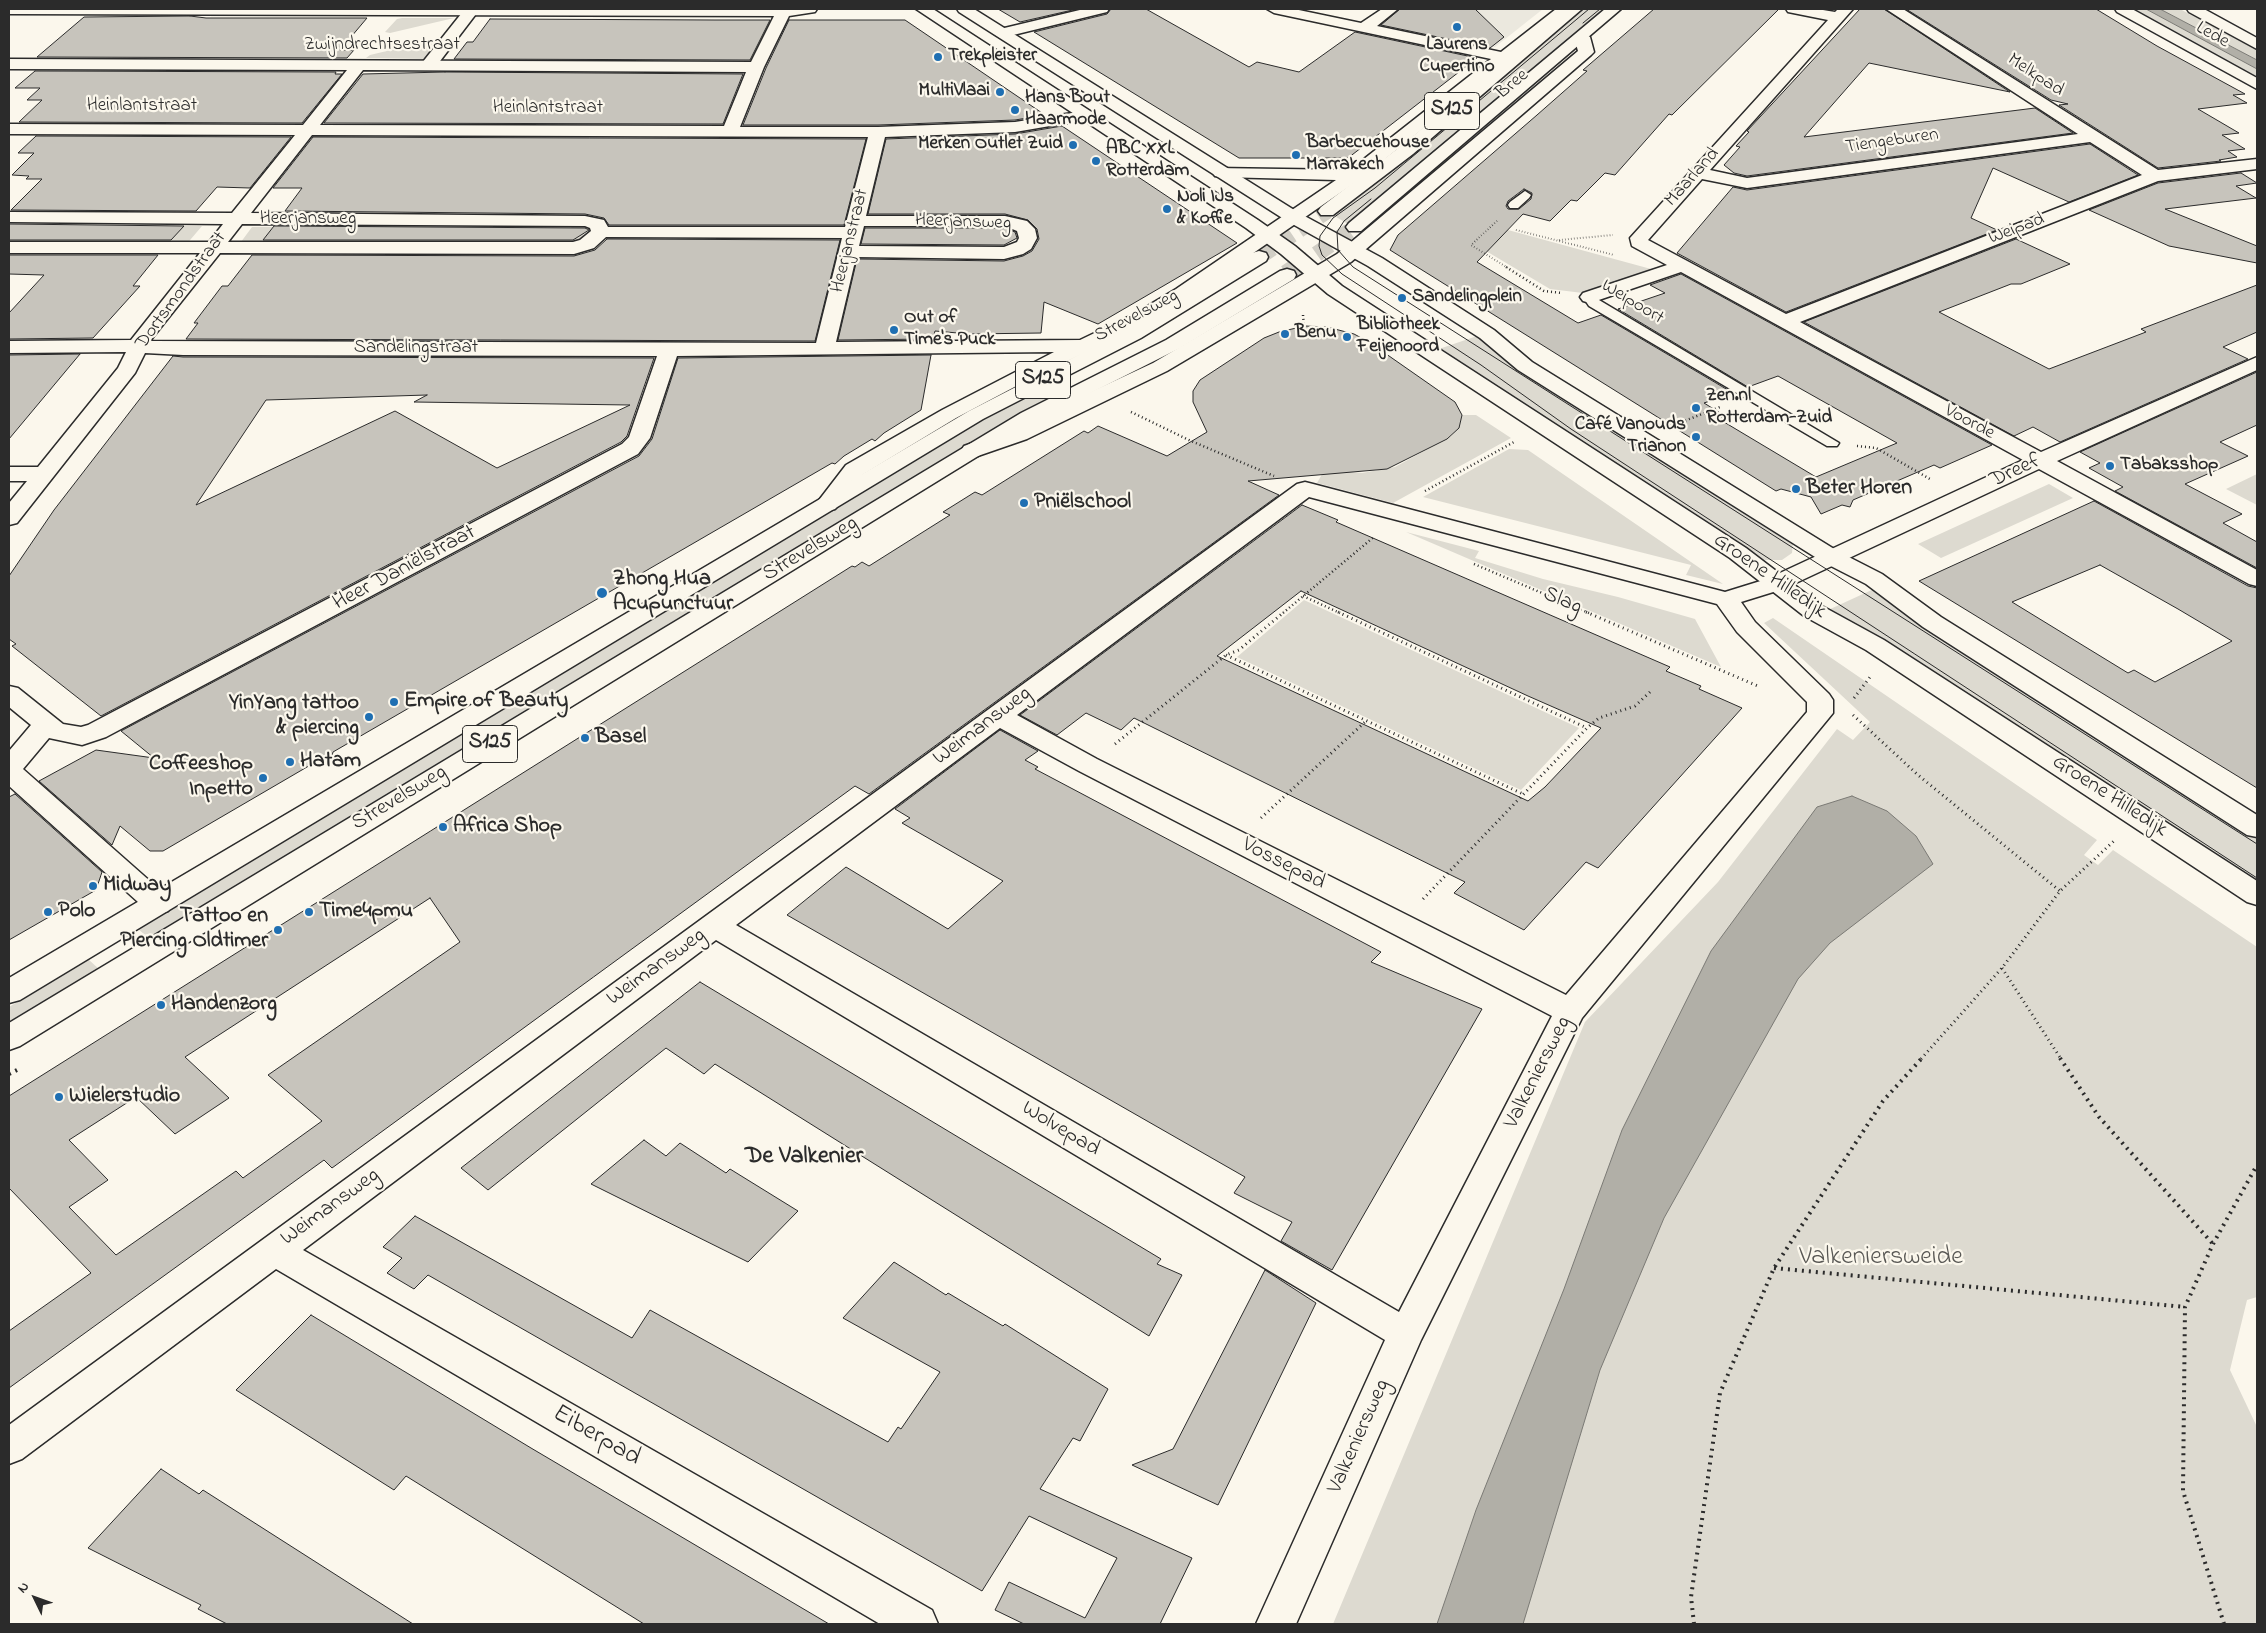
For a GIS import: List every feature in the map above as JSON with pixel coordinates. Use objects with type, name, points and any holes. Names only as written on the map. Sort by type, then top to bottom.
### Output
[{"type":"street","points":[[9,10],[473,9],[784,12],[810,9]]},
{"type":"street","points":[[428,66],[473,9]]},
{"type":"street","name":"Groene Hilledijk","points":[[923,9],[1268,235],[1288,250],[1316,276],[1343,296],[1738,553],[1813,611],[1875,645],[2257,895]]},
{"type":"street","name":"Groene Hilledijk","points":[[964,9],[1293,218],[1353,252],[1375,262],[1487,334],[1525,366],[1831,557],[1874,579],[1932,622],[2257,828]]},
{"type":"street","points":[[1001,33],[1102,9]]},
{"type":"street","points":[[1274,9],[1502,57]]},
{"type":"street","points":[[1364,28],[1391,9]]},
{"type":"street","name":"Bree","points":[[1293,218],[1354,175],[1565,9]]},
{"type":"street","name":"Bree","points":[[1327,211],[1407,150],[1575,9]]},
{"type":"street","name":"Bree","points":[[1355,226],[1614,9]]},
{"type":"street","points":[[1793,9],[1842,13]]},
{"type":"street","name":"Melkpad","points":[[1894,9],[2155,176]]},
{"type":"street","name":"Lede","points":[[2122,9],[2257,84]]},
{"type":"street","name":"Lede","points":[[2194,9],[2257,44]]},
{"type":"street","points":[[730,132],[756,67],[784,12]]},
{"type":"street","name":"Maarland","points":[[1642,234],[1842,13]]},
{"type":"street","name":"Bree","points":[[1316,276],[1353,252],[1441,174],[1586,52],[1582,37]]},
{"type":"street","name":"Zwijndrechtsestraat","points":[[9,64],[756,67]]},
{"type":"street","name":"Dortsmondstraat","points":[[9,518],[128,369],[140,348],[141,340],[358,66]]},
{"type":"street","name":"Heinlantstraat","points":[[9,129],[878,132],[1016,127],[1085,116]]},
{"type":"street","name":"Heerjanstraat","points":[[824,349],[878,132]]},
{"type":"street","name":"Tiengeburen","points":[[1698,173],[1747,183],[2092,136]]},
{"type":"street","name":"Weipad","points":[[1783,322],[2155,176],[2257,164]]},
{"type":"street","points":[[1221,172],[1354,175]]},
{"type":"street","name":"Heerjansweg","points":[[9,217],[585,221],[598,224],[601,232]]},
{"type":"street","name":"Strevelsweg","points":[[827,504],[854,470],[949,414],[1013,380],[1141,318],[1184,293],[1293,218]]},
{"type":"street","name":"Heerjansweg","points":[[9,247],[212,249],[574,248],[587,244],[601,232],[852,235],[1010,222],[1016,222],[1026,229],[1028,238],[1024,245],[1016,250],[1004,253],[852,235]]},
{"type":"street","name":"Groene Hilledijk","points":[[1268,235],[1282,230],[1300,230],[1327,238]]},
{"type":"street","points":[[1642,234],[1639,242],[1681,266]]},
{"type":"street","name":"Groene Hilledijk","points":[[1288,250],[1322,255],[1353,252]]},
{"type":"street","name":"Strevelsweg","points":[[9,992],[976,415],[1162,318],[1259,257]]},
{"type":"street","points":[[1590,297],[1681,266]]},
{"type":"street","name":"Voorde","points":[[1681,266],[2257,580]]},
{"type":"street","name":"Strevelsweg","points":[[9,1038],[1028,417],[1173,344],[1287,275]]},
{"type":"street","name":"Strevelsweg","points":[[972,451],[1019,434],[1160,367],[1316,276]]},
{"type":"street","points":[[824,349],[1084,346]]},
{"type":"street","name":"Sandelingstraat","points":[[9,347],[183,350],[824,349]]},
{"type":"street","points":[[980,348],[1003,363],[1013,380]]},
{"type":"street","name":"Heer Daniëlstraat","points":[[46,725],[66,734],[82,736],[97,731],[630,450],[639,438],[669,350]]},
{"type":"street","name":"Dreef","points":[[1776,584],[2257,362]]},
{"type":"street","points":[[9,474],[43,474]]},
{"type":"street","name":"Slag","points":[[1305,489],[1726,599]]},
{"type":"street","name":"Weimansweg","points":[[9,1448],[273,1250],[715,926],[1305,489]]},
{"type":"street","points":[[1776,584],[1726,599],[1746,627],[1833,711]]},
{"type":"street","points":[[9,694],[46,725],[9,770],[158,904]]},
{"type":"street","name":"Valkeniersweg","points":[[1276,1624],[1406,1334],[1570,1011],[1833,711]]},
{"type":"street","name":"Vossepad","points":[[999,716],[1088,765],[1570,1011]]},
{"type":"street","name":"Wolvepad","points":[[715,926],[1406,1334]]},
{"type":"street","name":"Eiberpad","points":[[273,1250],[918,1624]]},
{"type":"lane","points":[[1514,204],[1525,195]]},
{"type":"lane","name":"Weipoort","points":[[1590,297],[1594,303],[1832,443]]},
{"type":"path","name":"Weipoort","points":[[1514,204],[1472,245],[1544,291],[1590,297]]},
{"type":"path","points":[[1494,224],[1502,226]]},
{"type":"path","points":[[1511,229],[1622,257]]},
{"type":"path","points":[[1556,240],[1642,234]]},
{"type":"path","points":[[1129,410],[1191,441],[1305,489]]},
{"type":"path","points":[[1676,424],[1714,410]]},
{"type":"path","points":[[1088,765],[1226,655],[1239,650],[1386,527],[1405,502],[1516,442]]},
{"type":"path","points":[[1832,443],[1876,448],[1961,497]]},
{"type":"path","name":"Slag","points":[[1468,562],[1766,689]]},
{"type":"path","points":[[1303,596],[1587,728]]},
{"type":"path","points":[[1226,655],[1523,794]]},
{"type":"path","points":[[1874,670],[1833,711],[1918,775],[2060,891]]},
{"type":"path","points":[[1398,924],[1587,728],[1598,718],[1635,706],[1650,692]]},
{"type":"path","points":[[1272,808],[1366,721]]},
{"type":"path","points":[[1694,1624],[1691,1597],[1720,1393],[1774,1268],[1883,1101],[2002,968],[2060,891],[2122,834]]},
{"type":"path","points":[[2002,968],[2099,1117],[2213,1244]]},
{"type":"path","points":[[2224,1624],[2183,1491],[2183,1338],[2185,1307],[2213,1244],[2257,1165]]},
{"type":"path","points":[[1774,1268],[2185,1307]]},
{"type":"shaded area","name":"Laurens Cupertino","points":[[1406,9],[1543,9],[1495,47],[1383,25]]},
{"type":"shaded area","points":[[2146,9],[2160,9],[2257,60],[2257,69]]},
{"type":"shaded area","points":[[1852,796],[1887,811],[1916,836],[1933,864],[1830,943],[1798,979],[1664,1218],[1600,1370],[1523,1624],[1437,1624],[1476,1510],[1564,1289],[1622,1130],[1711,951],[1817,807]]},
{"type":"green space","points":[[1583,9],[1607,9],[1348,224],[1331,214]]},
{"type":"green space","points":[[2131,9],[2146,9],[2257,69],[2257,79]]},
{"type":"green space","points":[[2160,9],[2180,9],[2257,50],[2257,60]]},
{"type":"green space","points":[[454,18],[390,33],[385,32],[397,19]]},
{"type":"green space","points":[[437,39],[440,41],[427,58],[366,58],[370,55]]},
{"type":"green space","points":[[9,226],[202,226],[185,246],[9,245]]},
{"type":"green space","points":[[487,226],[485,229],[570,230],[572,226],[588,226],[579,244],[455,245],[456,241],[292,242],[290,246],[238,246],[252,227]]},
{"type":"green space","points":[[1497,227],[1651,269],[1583,293],[1550,289],[1486,251]]},
{"type":"green space","points":[[1480,335],[1795,542],[1793,543],[1792,553],[1782,560],[1756,560],[1436,350]]},
{"type":"green space","points":[[1055,380],[1073,389],[1019,414],[979,437],[150,939],[138,929],[1019,398]]},
{"type":"green space","points":[[1462,415],[1476,415],[1511,438],[1393,503],[1317,483],[1325,469],[1362,473],[1395,467],[1451,436],[1459,428]]},
{"type":"green space","points":[[1509,449],[1528,450],[1723,584],[1686,575],[1691,565],[1423,497]]},
{"type":"green space","points":[[2257,474],[2257,505],[2226,489]]},
{"type":"green space","points":[[2049,484],[2073,498],[1941,558],[1918,544]]},
{"type":"green space","points":[[1406,532],[1479,551],[1475,558],[1543,579],[1618,597],[1695,619],[1721,667]]},
{"type":"green space","points":[[1876,588],[1921,623],[2257,836],[2257,886],[1877,638],[1826,611]]},
{"type":"green space","points":[[1304,600],[1579,728],[1521,790],[1237,657]]},
{"type":"green space","name":"Valkeniersweide","points":[[1773,618],[2097,840],[2084,855],[2098,865],[2113,850],[2257,947],[2257,1297],[2247,1300],[2230,1370],[2257,1427],[2257,1624],[1333,1624],[1585,1022],[1718,882],[1837,729],[1853,740],[1870,722],[1764,623]]},
{"type":"green space","points":[[88,959],[100,970],[9,1025],[9,1007]]},
{"type":"building","points":[[998,9],[1077,9],[1020,22]]},
{"type":"building","points":[[1111,9],[1146,9],[1249,67],[1257,62],[1299,72],[1355,32],[1477,58],[1348,158],[1239,158],[1034,32],[1107,14]]},
{"type":"building","name":"Laurens Cupertino","points":[[1400,9],[1475,9],[1504,37],[1490,48],[1381,25]]},
{"type":"building","points":[[1654,9],[1779,9],[1672,115],[1669,114],[1615,175],[1605,173],[1577,201],[1571,200],[1550,221],[1523,214],[1477,262],[1578,323],[1601,315],[1733,393],[1704,403],[1725,416],[1719,419],[1816,477],[1897,443],[1778,376],[1748,387],[1618,309],[1665,293],[1650,285],[1681,274],[1992,445],[1940,468],[1934,465],[1853,500],[1850,507],[1842,505],[1821,514],[1811,497],[1781,489],[1776,491],[1390,250],[1398,235],[1587,71],[1583,70]],"holes":[[[1524,189],[1532,193],[1531,199],[1519,209],[1508,209],[1506,206],[1508,201]]]},
{"type":"building","points":[[1860,9],[1884,9],[2010,92],[1869,63],[1804,137],[2035,108],[2073,133],[1747,176],[1734,173],[1724,165],[1740,147],[1736,146],[1749,132],[1747,131]]},
{"type":"building","points":[[1906,9],[2096,9],[2157,46],[2245,94],[2233,95],[2247,103],[2198,109],[2239,133],[2222,135],[2245,149],[2228,151],[2237,157],[2219,160],[2221,161],[2158,168],[2059,105],[2068,104],[2051,100]]},
{"type":"building","points":[[190,16],[206,18],[367,18],[340,50],[354,50],[347,58],[37,57],[84,17]]},
{"type":"building","points":[[490,19],[770,20],[750,60],[454,59],[467,42],[473,42]]},
{"type":"building","points":[[789,20],[905,20],[1045,115],[1015,120],[878,125],[743,125],[766,68]]},
{"type":"building","points":[[35,71],[336,72],[335,74],[342,74],[302,123],[19,122],[42,100],[27,100],[40,88],[15,88]]},
{"type":"building","points":[[445,72],[743,74],[723,124],[324,123],[363,74]]},
{"type":"building","points":[[1062,126],[1237,243],[1098,324],[1044,302],[1041,333],[969,334],[935,331],[933,339],[838,340],[857,259],[1004,261],[1023,256],[1032,251],[1039,239],[1037,229],[1028,220],[1005,214],[868,214],[886,139],[1015,134]]},
{"type":"building","points":[[36,136],[291,137],[250,188],[217,187],[196,211],[11,210],[42,179],[26,179],[29,176],[12,175],[34,153],[18,153]]},
{"type":"building","points":[[313,137],[866,139],[844,225],[609,225],[604,218],[585,214],[285,211],[302,188],[273,188]]},
{"type":"building","points":[[2090,144],[2138,175],[2069,202],[1993,168],[1971,218],[1997,230],[1786,312],[1677,253],[1733,187],[1747,190]]},
{"type":"building","points":[[2241,173],[2257,183],[2236,186],[2256,198],[2165,209],[2257,246],[2257,263],[2169,246],[2089,210],[2158,183]]},
{"type":"building","points":[[9,224],[184,226],[171,240],[9,240]]},
{"type":"building","points":[[274,226],[585,228],[589,230],[573,240],[263,240]]},
{"type":"building","points":[[865,228],[1005,228],[1015,232],[1017,238],[1004,245],[861,244]]},
{"type":"building","points":[[607,239],[840,240],[815,341],[186,339],[198,323],[194,323],[222,286],[228,286],[252,255],[574,256],[595,250]]},
{"type":"building","points":[[2016,239],[2070,264],[2021,284],[2011,284],[1939,312],[2049,369],[2146,332],[2141,329],[2257,285],[2257,332],[2223,347],[2248,359],[2060,442],[2033,427],[2014,436],[1804,322]]},
{"type":"building","points":[[9,255],[158,255],[133,286],[140,286],[93,338],[9,339],[9,313],[44,275],[9,274]]},
{"type":"building","points":[[1305,326],[1327,327],[1354,334],[1369,342],[1455,402],[1462,415],[1459,428],[1447,439],[1387,469],[1248,481],[1279,495],[869,794],[855,786],[332,1168],[324,1160],[9,1388],[9,1331],[91,1273],[9,1188],[9,1096],[852,566],[855,567],[862,562],[869,566],[950,515],[943,512],[975,492],[982,495],[1084,431],[1088,433],[1098,426],[1167,456],[1207,432],[1193,402],[1193,391],[1200,380],[1264,338],[1279,332]],"holes":[[[430,898],[460,942],[268,1075],[322,1121],[243,1178],[236,1171],[116,1255],[69,1207],[108,1180],[69,1140],[136,1097],[175,1134],[229,1098],[185,1057]]]},
{"type":"building","points":[[80,354],[9,439],[9,355]]},
{"type":"building","points":[[931,355],[921,410],[884,433],[875,441],[872,439],[844,456],[835,464],[832,463],[333,752],[332,756],[319,760],[163,851],[150,851],[120,826],[112,845],[39,781],[96,750],[154,758],[121,731],[639,456],[652,439],[678,358]]},
{"type":"building","points":[[173,356],[654,358],[627,436],[621,442],[101,716],[12,646],[16,644],[9,639],[9,576],[54,510]],"holes":[[[427,395],[414,402],[630,405],[497,468],[395,411],[196,505],[266,400]]]},
{"type":"building","points":[[2257,372],[2257,425],[2220,442],[2248,456],[2185,484],[2242,514],[2223,523],[2257,542],[2257,568],[2115,491],[2123,487],[2089,468],[2100,463],[2080,452]]},
{"type":"building","points":[[2094,501],[2248,586],[2257,588],[2257,788],[1919,581]],"holes":[[[2100,565],[2232,641],[2155,682],[2134,670],[2128,673],[2012,602]]]},
{"type":"building","points":[[1302,505],[1338,520],[1336,522],[1670,667],[1666,671],[1701,686],[1699,689],[1742,708],[1598,868],[1586,862],[1524,930],[1454,893],[1465,882],[1134,718],[1121,730],[1086,713],[1057,735],[1020,715]],"holes":[[[1301,591],[1601,728],[1545,787],[1528,801],[1217,656]]]},
{"type":"building","points":[[1000,730],[1038,751],[1025,760],[1038,767],[1035,769],[1381,952],[1371,962],[1482,1009],[1332,1270],[1281,1241],[1292,1222],[1234,1193],[1245,1177],[787,915],[846,867],[948,929],[1003,881],[902,823],[910,818],[895,809]]},
{"type":"building","points":[[15,794],[102,872],[96,890],[9,940],[9,797]]},
{"type":"building","points":[[700,982],[1161,1259],[1157,1264],[1182,1275],[1149,1336],[715,1064],[704,1074],[666,1048],[488,1190],[461,1168]]},
{"type":"building","points":[[644,1140],[666,1156],[680,1143],[726,1173],[730,1169],[798,1211],[748,1262],[591,1184]]},
{"type":"building","points":[[415,1216],[632,1338],[650,1310],[888,1442],[898,1427],[901,1429],[940,1372],[843,1318],[894,1262],[946,1295],[948,1293],[1003,1326],[1005,1324],[1108,1389],[1080,1441],[1073,1438],[1040,1489],[1192,1558],[1160,1624],[1024,1624],[995,1610],[1009,1582],[1085,1618],[1117,1558],[1029,1516],[982,1591],[428,1275],[414,1289],[387,1273],[402,1258],[383,1247]]},
{"type":"building","points":[[1265,1270],[1316,1303],[1218,1505],[1132,1465],[1173,1449]]},
{"type":"building","points":[[311,1315],[531,1448],[829,1624],[644,1624],[406,1476],[394,1490],[236,1390]]},
{"type":"building","points":[[161,1469],[199,1494],[203,1490],[413,1624],[227,1624],[198,1609],[201,1605],[88,1548]]},
{"type":"tunnel","points":[[1259,257],[1327,211]]},
{"type":"tunnel","points":[[1297,268],[1355,227]]},
{"type":"tunnel","points":[[1287,275],[1299,267]]},
{"type":"tram line","points":[[1589,9],[1375,188],[1333,218],[1320,236],[1319,246],[1322,255],[1342,274],[1481,365],[1571,429],[2257,878]]},
{"type":"tram line","points":[[1583,23],[1600,9]]},
{"type":"tram line","points":[[1371,199],[1344,221],[1337,232],[1338,250],[1353,267],[2257,844]]},
{"type":"place","name":"Laurens Cupertino","points":[[1457,27]]},
{"type":"place","name":"Trekpleister","points":[[938,57]]},
{"type":"place","name":"MultiVlaai","points":[[1000,92]]},
{"type":"place","name":"Hans Bout Haarmode","points":[[1015,110]]},
{"type":"place","name":"Merken Outlet Zuid","points":[[1073,145]]},
{"type":"place","name":"Barbecuehouse Marrakech","points":[[1296,155]]},
{"type":"place","name":"ABC XXL Rotterdam","points":[[1096,161]]},
{"type":"place","name":"Noli IJs & Koffie","points":[[1167,209]]},
{"type":"place","name":"Sandelingplein","points":[[1402,298]]},
{"type":"place","name":"Out of Time's Puck","points":[[894,330]]},
{"type":"place","name":"Benu","points":[[1285,334]]},
{"type":"place","name":"Bibliotheek Feijenoord","points":[[1347,337]]},
{"type":"place","name":"Zen.nl Rotterdam-Zuid","points":[[1696,408]]},
{"type":"place","name":"Café Vanouds Trianon","points":[[1696,437]]},
{"type":"place","name":"Tabaksshop","points":[[2110,466]]},
{"type":"place","name":"Beter Horen","points":[[1796,489]]},
{"type":"place","name":"Pniëlschool","points":[[1024,503]]},
{"type":"place","name":"Zhong Hua Acupunctuur","points":[[602,593]]},
{"type":"place","name":"Empire of Beauty","points":[[394,702]]},
{"type":"place","name":"YinYang tattoo & piercing","points":[[369,717]]},
{"type":"place","name":"Basel","points":[[585,738]]},
{"type":"place","name":"Hatam","points":[[290,762]]},
{"type":"place","name":"Coffeeshop Inpetto","points":[[263,778]]},
{"type":"place","name":"Africa Shop","points":[[443,827]]},
{"type":"place","name":"Midway","points":[[93,886]]},
{"type":"place","name":"Polo","points":[[48,912]]},
{"type":"place","name":"Time4pmu","points":[[309,912]]},
{"type":"place","name":"Tattoo en Piercing Oldtimer","points":[[278,930]]},
{"type":"place","name":"Handenzorg","points":[[161,1005]]},
{"type":"place","name":"Wielerstudio","points":[[59,1097]]},
{"type":"district","name":"De Valkenier","points":[[804,1158]]}]
